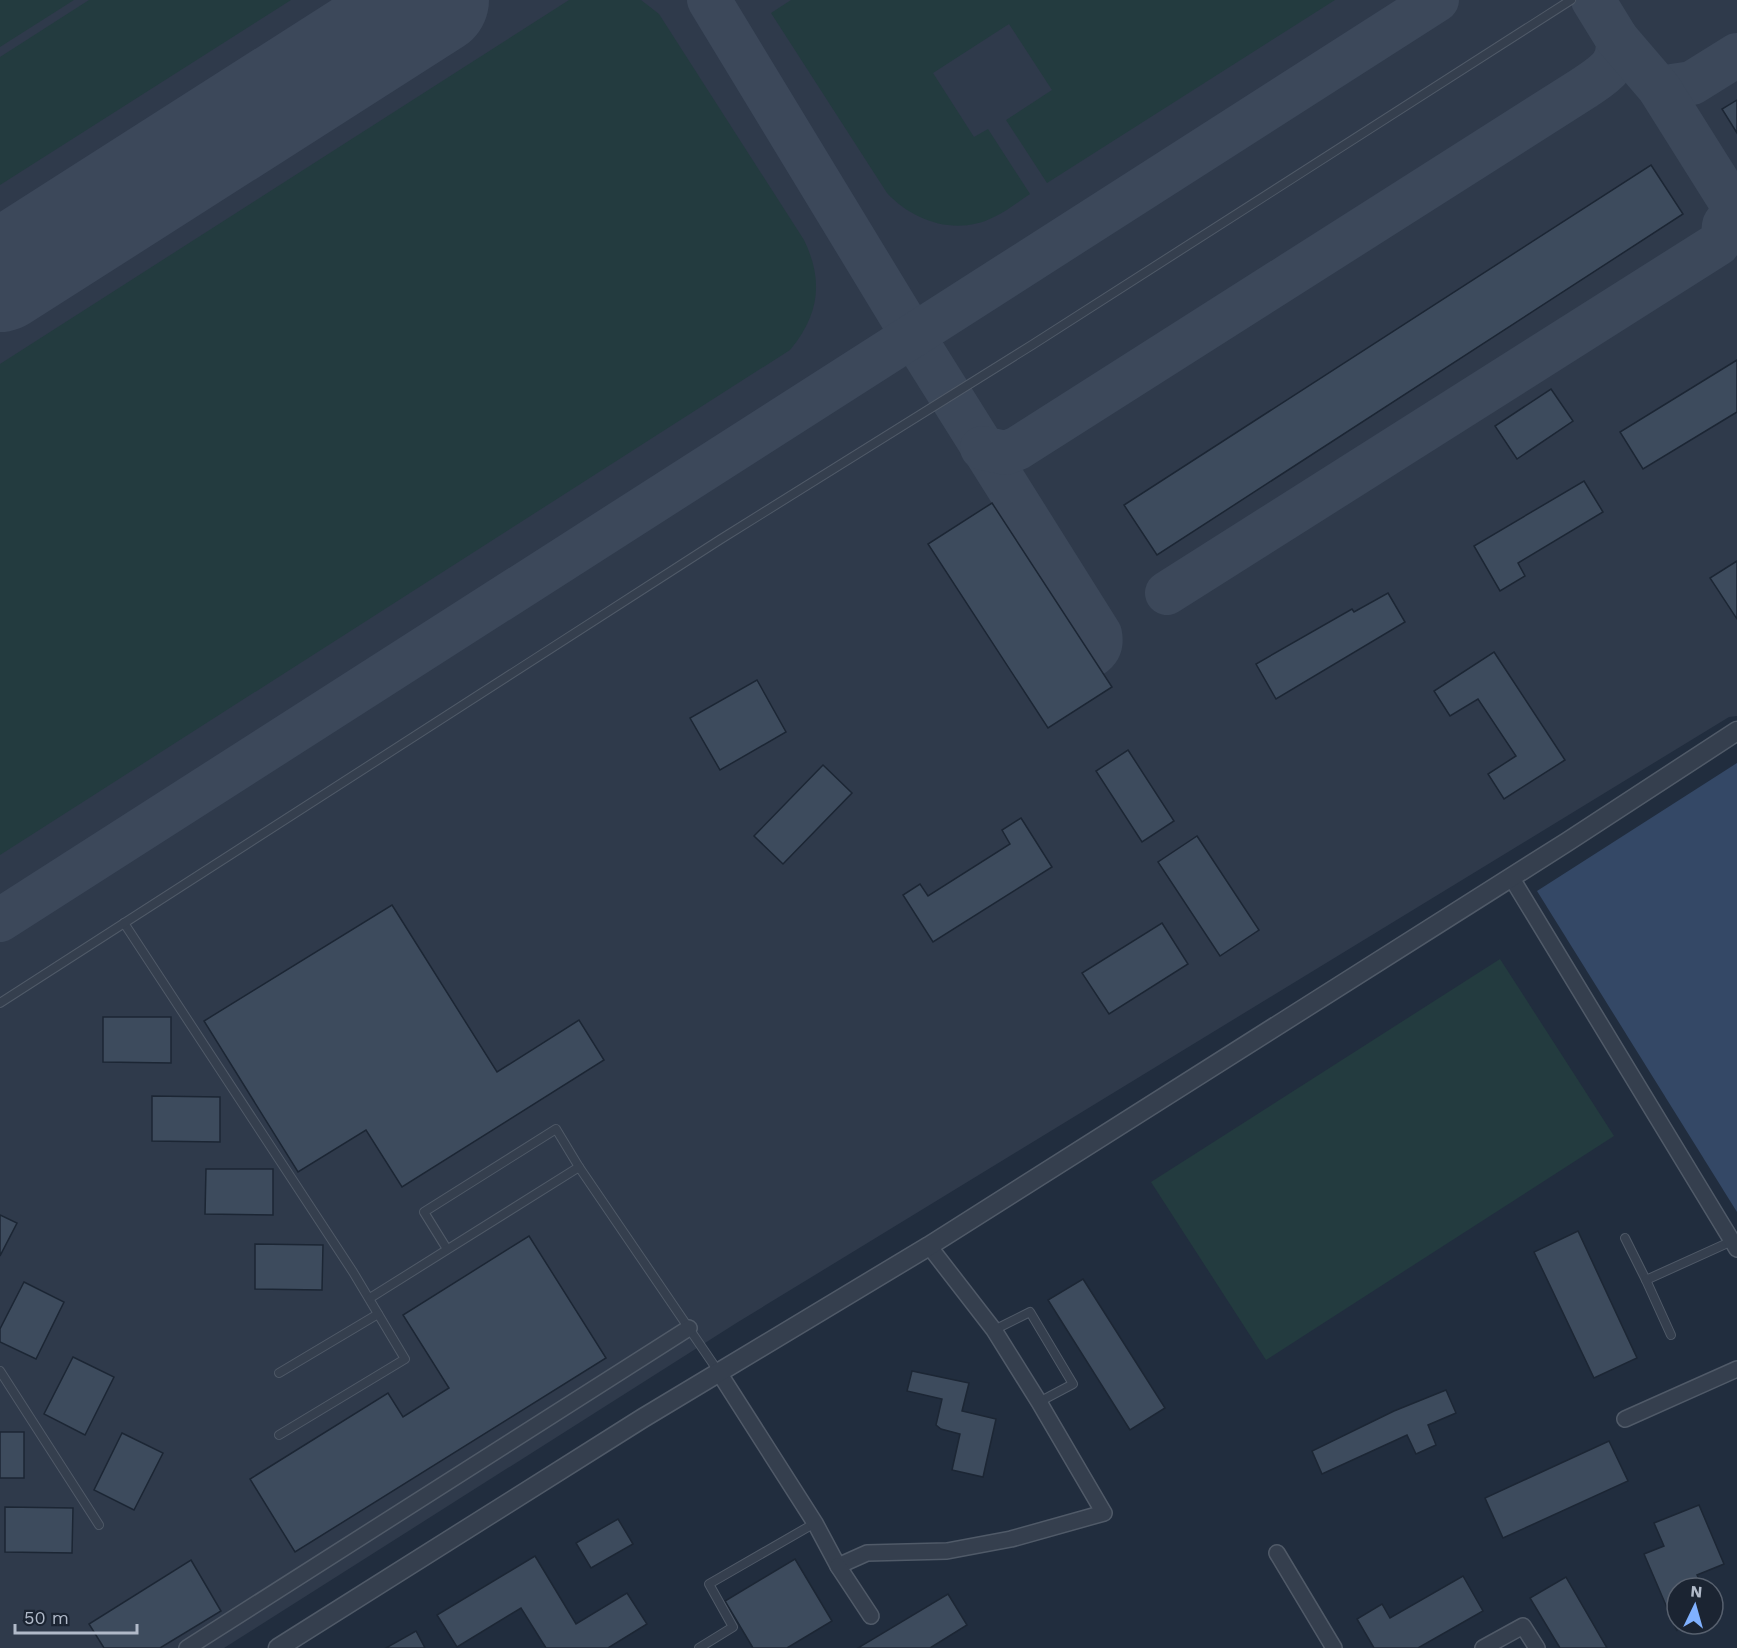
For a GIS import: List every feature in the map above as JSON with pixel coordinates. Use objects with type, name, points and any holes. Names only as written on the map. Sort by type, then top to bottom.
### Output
[{"type":"street","points":[[278,1648],[718,1371],[929,1246],[1737,732]]},
{"type":"street","points":[[1511,877],[1734,1245]]},
{"type":"street","points":[[838,1566],[867,1553],[947,1551],[1011,1539],[1104,1513],[1039,1402],[993,1330],[929,1246]]},
{"type":"street","points":[[187,1648],[689,1328]]},
{"type":"street","points":[[1625,1419],[1737,1369]]},
{"type":"street","points":[[718,1371],[871,1616]]},
{"type":"street","points":[[1277,1553],[1334,1648]]},
{"type":"street","points":[[1483,1648],[1523,1626],[1537,1648]]},
{"type":"lane","points":[[0,1003],[721,539],[1032,345],[1570,0]]},
{"type":"lane","points":[[124,923],[370,1298],[405,1359],[279,1435]]},
{"type":"lane","points":[[447,1249],[424,1212],[556,1129],[579,1167],[718,1371]]},
{"type":"lane","points":[[370,1298],[579,1167]]},
{"type":"lane","points":[[1625,1238],[1671,1335]]},
{"type":"lane","points":[[1646,1280],[1734,1245]]},
{"type":"lane","points":[[993,1330],[1030,1312],[1073,1384],[1039,1402]]},
{"type":"lane","points":[[279,1373],[378,1314]]},
{"type":"lane","points":[[0,1371],[99,1525]]},
{"type":"lane","points":[[699,1648],[733,1627],[709,1584],[814,1523]]},
{"type":"shaded area","points":[[0,0],[1737,0],[1737,716],[1729,717],[738,1322],[224,1648],[0,1648]]},
{"type":"green space","points":[[0,0],[74,0],[0,47]]},
{"type":"green space","points":[[89,0],[291,0],[0,185],[0,57]]},
{"type":"green space","points":[[569,0],[641,0],[659,14],[804,240],[810,255],[816,284],[812,311],[800,337],[790,350],[0,855],[0,364]]},
{"type":"green space","points":[[791,0],[1335,0],[1047,183],[1006,120],[1052,90],[1009,24],[933,73],[974,137],[988,129],[1030,194],[1003,212],[980,223],[951,225],[937,223],[910,212],[887,193],[771,13]]},
{"type":"green space","points":[[1500,959],[1614,1136],[1266,1360],[1151,1182]]},
{"type":"water","points":[[1737,763],[1737,1212],[1537,891]]},
{"type":"building","points":[[1737,100],[1737,133],[1722,109]]},
{"type":"building","points":[[1651,165],[1683,214],[1157,555],[1124,505]]},
{"type":"building","points":[[1737,360],[1737,412],[1643,469],[1620,432]]},
{"type":"building","points":[[1551,389],[1573,421],[1517,459],[1495,426]]},
{"type":"building","points":[[1584,481],[1603,512],[1518,563],[1525,576],[1500,591],[1474,546]]},
{"type":"building","points":[[992,503],[1112,687],[1048,728],[928,544]]},
{"type":"building","points":[[1737,561],[1737,619],[1710,578]]},
{"type":"building","points":[[1388,593],[1405,622],[1276,699],[1256,664],[1352,609],[1354,612]]},
{"type":"building","points":[[1494,652],[1565,760],[1504,799],[1488,774],[1516,756],[1478,699],[1450,716],[1434,691]]},
{"type":"building","points":[[757,680],[786,732],[720,770],[690,718]]},
{"type":"building","points":[[1128,750],[1174,821],[1142,842],[1096,771]]},
{"type":"building","points":[[823,765],[852,793],[783,864],[754,836]]},
{"type":"building","points":[[1021,818],[1052,867],[933,942],[903,895],[920,884],[928,896],[1010,844],[1002,830]]},
{"type":"building","points":[[1197,836],[1259,930],[1220,956],[1158,862]]},
{"type":"building","points":[[392,905],[497,1072],[579,1020],[604,1060],[402,1187],[366,1130],[298,1172],[204,1021]]},
{"type":"building","points":[[1162,923],[1188,964],[1109,1014],[1082,973]]},
{"type":"building","points":[[103,1017],[171,1017],[171,1063],[103,1062]]},
{"type":"building","points":[[152,1096],[220,1097],[220,1142],[152,1141]]},
{"type":"building","points":[[206,1169],[273,1169],[273,1215],[205,1214]]},
{"type":"building","points":[[0,1215],[17,1223],[0,1256]]},
{"type":"building","points":[[1578,1231],[1637,1358],[1594,1378],[1534,1252]]},
{"type":"building","points":[[529,1236],[606,1358],[295,1552],[250,1479],[388,1393],[403,1417],[449,1388],[403,1315]]},
{"type":"building","points":[[255,1244],[323,1245],[322,1290],[255,1289]]},
{"type":"building","points":[[1083,1279],[1165,1408],[1130,1430],[1048,1300]]},
{"type":"building","points":[[24,1282],[64,1302],[36,1359],[0,1342],[0,1329]]},
{"type":"building","points":[[73,1357],[114,1377],[85,1435],[44,1414]]},
{"type":"building","points":[[912,1371],[969,1383],[962,1411],[996,1419],[983,1477],[952,1470],[960,1434],[941,1429],[936,1425],[942,1399],[907,1391]]},
{"type":"building","points":[[1446,1390],[1456,1413],[1428,1425],[1436,1445],[1416,1454],[1407,1435],[1322,1474],[1312,1451],[1394,1411]]},
{"type":"building","points":[[0,1432],[24,1432],[24,1478],[0,1478]]},
{"type":"building","points":[[122,1433],[163,1453],[134,1510],[94,1490]]},
{"type":"building","points":[[1609,1441],[1628,1481],[1503,1538],[1485,1498]]},
{"type":"building","points":[[1699,1505],[1724,1564],[1697,1576],[1665,1576],[1665,1603],[1644,1554],[1664,1546],[1654,1523]]},
{"type":"building","points":[[5,1507],[73,1508],[72,1553],[5,1552]]},
{"type":"building","points":[[618,1519],[633,1544],[591,1568],[576,1543]]},
{"type":"building","points":[[535,1556],[576,1624],[627,1593],[647,1624],[608,1648],[546,1648],[521,1608],[457,1647],[437,1615]]},
{"type":"building","points":[[795,1559],[832,1621],[787,1648],[753,1648],[725,1601]]},
{"type":"building","points":[[191,1560],[221,1611],[160,1648],[104,1648],[89,1624]]},
{"type":"building","points":[[1463,1576],[1483,1611],[1418,1648],[1374,1648],[1357,1619],[1382,1604],[1390,1618]]},
{"type":"building","points":[[1566,1577],[1607,1648],[1560,1648],[1530,1598]]},
{"type":"building","points":[[948,1594],[967,1625],[930,1648],[858,1648]]},
{"type":"building","points":[[416,1631],[425,1648],[386,1648]]},
{"type":"taxiway","points":[[709,0],[913,336],[1100,634],[1100,647],[1091,656]]},
{"type":"taxiway","points":[[0,920],[1437,0]]},
{"type":"taxiway","points":[[1167,593],[1718,244],[1723,236],[1724,225],[1735,209],[1659,88],[1617,39],[1593,0]]},
{"type":"taxiway","points":[[982,448],[1006,453],[1018,448],[1584,88],[1604,74],[1614,63],[1617,56],[1617,39]]},
{"type":"taxiway","points":[[1659,88],[1692,83],[1737,55]]},
{"type":"runway","points":[[0,277],[434,0]]}]
